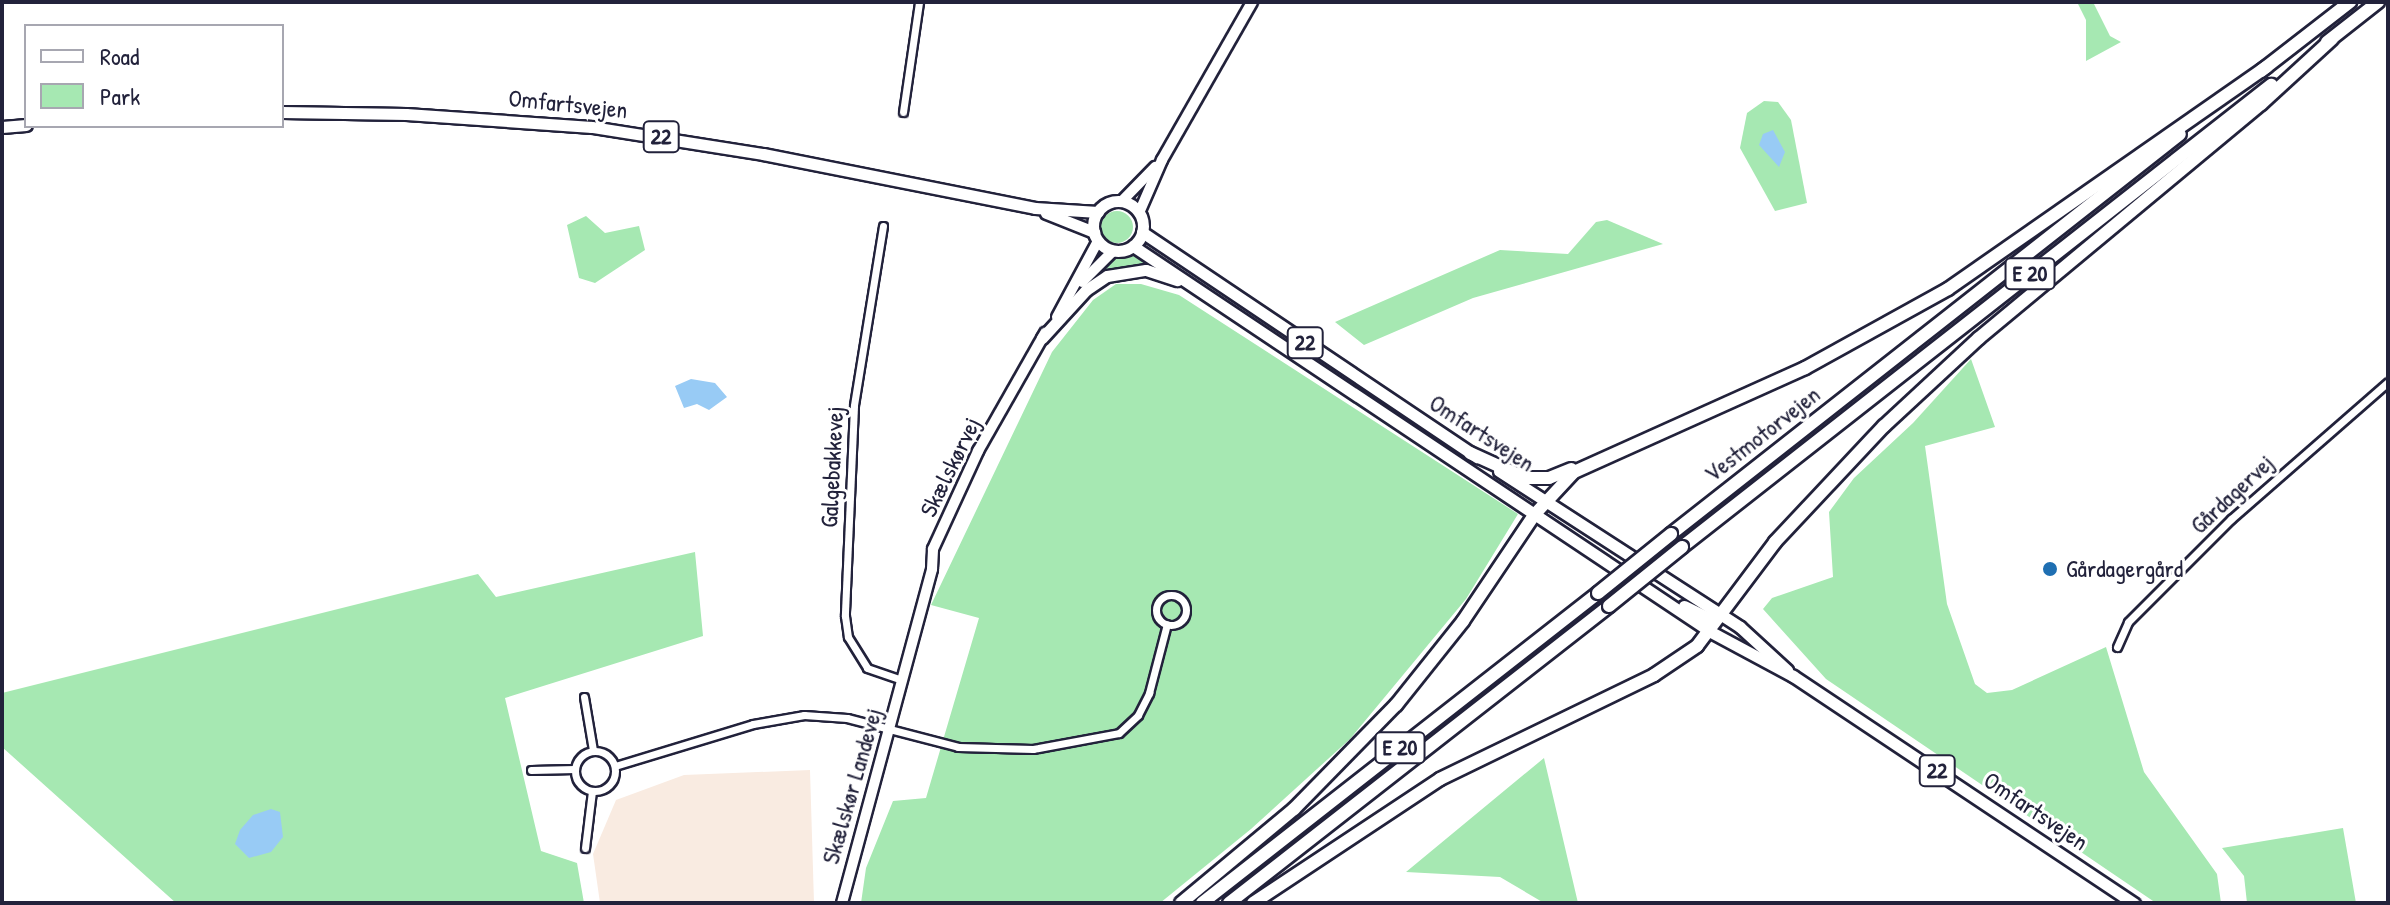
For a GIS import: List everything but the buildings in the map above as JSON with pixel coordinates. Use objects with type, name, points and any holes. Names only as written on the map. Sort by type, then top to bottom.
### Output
[{"type":"highway","name":"Vestmotorvejen","points":[[1202,903],[2350,2]]},
{"type":"highway","name":"Vestmotorvejen","points":[[1229,903],[2378,2]]},
{"type":"highway","points":[[1253,903],[1403,800],[1519,737],[1654,675],[1711,632],[1720,615],[1775,542],[1913,398],[2332,39]]},
{"type":"highway","points":[[1181,903],[1294,809],[1396,705],[1463,621],[1535,514],[1574,472],[1805,368],[1948,289],[2266,67]]},
{"type":"highway","points":[[1470,453],[1512,474],[1538,479],[1560,475],[1601,452],[1651,435]]},
{"type":"main road","name":"Omfartsvejen","points":[[284,112],[406,114],[592,127],[778,156],[1035,208],[1098,212]]},
{"type":"main road","points":[[2,127],[24,125]]},
{"type":"main road","points":[[1113,251],[1133,246],[1142,232],[1139,213],[1121,202]]},
{"type":"main road","name":"22","points":[[1098,212],[1121,202]]},
{"type":"main road","name":"Omfartsvejen","points":[[1035,208],[1096,236]]},
{"type":"main road","points":[[1096,236],[1098,212]]},
{"type":"main road","name":"Omfartsvejen","points":[[1142,232],[1470,453],[1720,615],[1793,676]]},
{"type":"main road","name":"22","points":[[1096,236],[1113,251]]},
{"type":"main road","name":"Omfartsvejen","points":[[1133,246],[1648,587],[1711,632],[1793,676],[2134,903]]},
{"type":"main road","points":[[1042,338],[1096,282],[1131,270],[1161,272],[1229,309]]},
{"type":"main road","points":[[1535,514],[1557,515],[1626,556]]},
{"type":"main road","points":[[1648,587],[1699,614],[1720,615]]},
{"type":"street","points":[[903,112],[919,2]]},
{"type":"street","points":[[1139,213],[1162,160],[1252,2]]},
{"type":"street","points":[[1121,202],[1162,160]]},
{"type":"street","name":"Galgebakkevej","points":[[883,226],[854,406],[845,616],[854,651],[867,668],[902,680]]},
{"type":"street","name":"Skælskørvej","points":[[1075,289],[1096,236]]},
{"type":"street","name":"Skælskørvej","points":[[902,680],[933,549],[978,451],[1042,338],[1075,289],[1113,251]]},
{"type":"street","name":"Gårdagervej","points":[[2117,647],[2128,622],[2231,519],[2388,382]]},
{"type":"street","points":[[1174,595],[1184,602],[1186,613],[1178,623],[1167,624],[1158,616],[1158,604],[1174,595]]},
{"type":"street","points":[[615,766],[753,724],[804,715],[847,718],[958,747],[1033,749],[1119,733],[1138,715],[1149,693],[1167,624]]},
{"type":"street","name":"Skælskør Landevej","points":[[842,903],[902,680]]},
{"type":"street","points":[[584,697],[593,750]]},
{"type":"street","points":[[593,750],[607,754],[615,766],[610,785],[592,791],[577,781],[575,769],[581,756],[593,750]]},
{"type":"street","points":[[531,770],[575,769]]},
{"type":"street","points":[[585,848],[592,791]]},
{"type":"shaded area","points":[[810,770],[814,903],[600,903],[593,854],[616,800],[684,775]]},
{"type":"green space","points":[[2077,2],[2093,2],[2110,36],[2121,42],[2086,61],[2086,20]]},
{"type":"green space","points":[[1764,101],[1778,102],[1791,120],[1807,203],[1775,211],[1740,148],[1747,113]]},
{"type":"green space","points":[[1117,211],[1128,216],[1133,227],[1128,238],[1117,243],[1106,238],[1101,227],[1106,216]]},
{"type":"green space","points":[[586,216],[605,233],[639,226],[645,250],[595,283],[579,278],[567,225]]},
{"type":"green space","points":[[1607,220],[1663,244],[1473,298],[1364,345],[1335,322],[1500,250],[1568,254],[1596,222]]},
{"type":"green space","points":[[1134,255],[1162,269],[1126,267],[1090,278],[1106,261]]},
{"type":"green space","points":[[1116,284],[1141,284],[1179,295],[1518,514],[1466,599],[1350,739],[1251,829],[1160,903],[861,903],[866,868],[893,801],[926,798],[979,618],[931,605],[1052,352],[1093,300]]},
{"type":"green space","points":[[1971,359],[1995,427],[1925,446],[1947,604],[1975,684],[1987,693],[2012,690],[2106,647],[2144,772],[2217,874],[2221,903],[2156,903],[1826,679],[1763,609],[1772,598],[1833,577],[1829,512],[1854,478],[1913,423]]},
{"type":"green space","points":[[695,552],[703,636],[505,698],[541,851],[577,863],[584,903],[176,903],[2,747],[2,693],[478,574],[496,597]]},
{"type":"green space","points":[[1544,758],[1578,903],[1544,903],[1500,877],[1406,872]]},
{"type":"green space","points":[[2343,828],[2356,903],[2247,903],[2244,876],[2222,848]]},
{"type":"water","points":[[1773,130],[1785,152],[1779,167],[1759,145],[1763,134]]},
{"type":"water","points":[[691,379],[715,383],[727,397],[709,410],[697,404],[684,408],[675,386]]},
{"type":"water","points":[[271,809],[280,812],[283,837],[271,852],[249,858],[235,844],[240,830],[253,815]]},
{"type":"place","name":"Gårdagergård","points":[[2050,569]]}]
